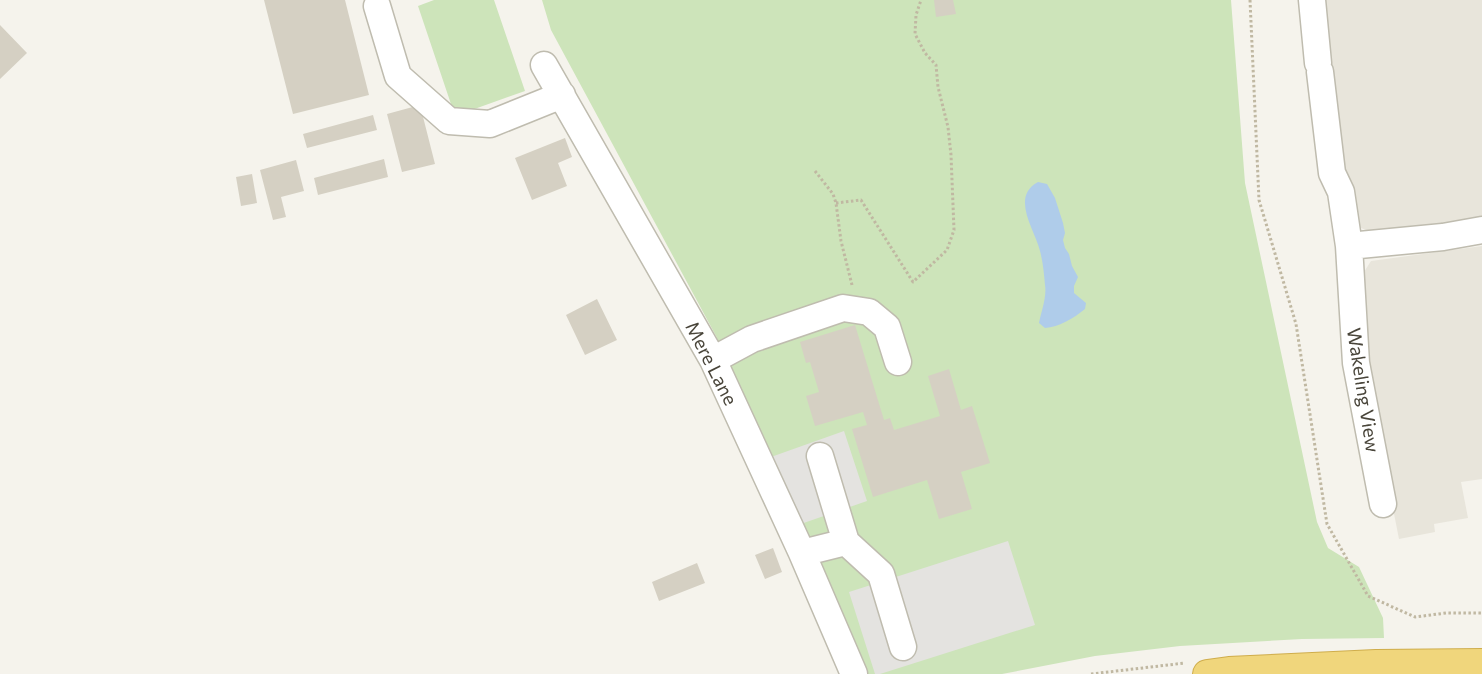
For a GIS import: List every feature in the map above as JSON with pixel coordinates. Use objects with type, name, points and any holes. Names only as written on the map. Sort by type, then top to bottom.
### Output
[{"type":"highway","points":[[1207,674],[1230,671],[1376,669],[1482,663]]},
{"type":"street","name":"Wakeling View","points":[[1312,0],[1332,173],[1341,192],[1349,246],[1356,363],[1383,504]]},
{"type":"street","points":[[377,6],[398,76],[449,121],[490,124],[562,96]]},
{"type":"street","name":"Mere Lane","points":[[544,65],[713,360],[802,553],[854,674]]},
{"type":"street","points":[[1349,246],[1443,237],[1482,230]]},
{"type":"street","points":[[713,360],[752,339],[843,308],[869,312],[887,327],[898,362]]},
{"type":"street","points":[[820,456],[846,542],[881,574],[903,647]]},
{"type":"street","points":[[802,553],[846,542]]},
{"type":"path","points":[[836,203],[861,200],[913,282],[947,250],[954,230],[950,146],[948,127],[938,87],[936,65],[925,53],[915,34],[916,15],[921,0]]},
{"type":"path","points":[[1250,0],[1259,200],[1296,324],[1327,524],[1368,596],[1415,617],[1446,613],[1482,612]]},
{"type":"path","points":[[815,171],[833,194],[836,203],[841,242],[852,286]]},
{"type":"shaded area","points":[[1322,0],[1482,0],[1482,217],[1475,220],[1380,232],[1361,228],[1356,220],[1340,171]]},
{"type":"shaded area","points":[[1482,246],[1482,479],[1461,482],[1468,518],[1434,524],[1435,532],[1399,539],[1366,372],[1368,323],[1364,272],[1371,261]]},
{"type":"shaded area","points":[[844,431],[867,501],[795,526],[771,457]]},
{"type":"shaded area","points":[[1008,541],[1035,625],[875,674],[849,592]]},
{"type":"green space","points":[[434,0],[494,0],[525,91],[455,116],[418,6]]},
{"type":"green space","points":[[542,0],[1231,0],[1245,183],[1317,522],[1328,548],[1359,567],[1383,618],[1384,638],[1302,639],[1180,646],[1095,656],[1002,674],[865,674],[716,336],[551,30]]},
{"type":"water","points":[[1038,182],[1047,184],[1055,198],[1065,233],[1063,240],[1065,248],[1078,277],[1074,286],[1074,293],[1086,303],[1085,309],[1071,319],[1056,326],[1045,328],[1039,323],[1045,294],[1043,264],[1025,205],[1026,196],[1030,188]]},
{"type":"building","points":[[264,0],[345,0],[369,95],[293,114]]},
{"type":"building","points":[[934,0],[953,0],[956,14],[936,17]]},
{"type":"building","points":[[0,25],[27,53],[0,79]]},
{"type":"building","points":[[420,105],[435,164],[402,172],[387,114]]},
{"type":"building","points":[[373,115],[377,130],[307,148],[303,134]]},
{"type":"building","points":[[565,138],[572,157],[558,163],[567,186],[532,200],[515,158]]},
{"type":"building","points":[[384,159],[388,177],[318,195],[314,178]]},
{"type":"building","points":[[296,160],[304,191],[281,197],[286,217],[273,220],[260,170]]},
{"type":"building","points":[[252,174],[257,203],[241,206],[236,177]]},
{"type":"building","points":[[597,299],[617,340],[585,355],[566,315]]},
{"type":"building","points":[[855,325],[884,420],[890,418],[894,430],[940,416],[928,376],[949,369],[961,410],[972,406],[990,463],[961,472],[972,509],[939,519],[927,480],[873,497],[852,429],[867,425],[863,412],[815,426],[806,396],[819,392],[810,362],[806,363],[800,342]]},
{"type":"building","points":[[773,548],[782,572],[765,579],[755,555]]},
{"type":"building","points":[[697,563],[705,583],[659,601],[652,582]]}]
